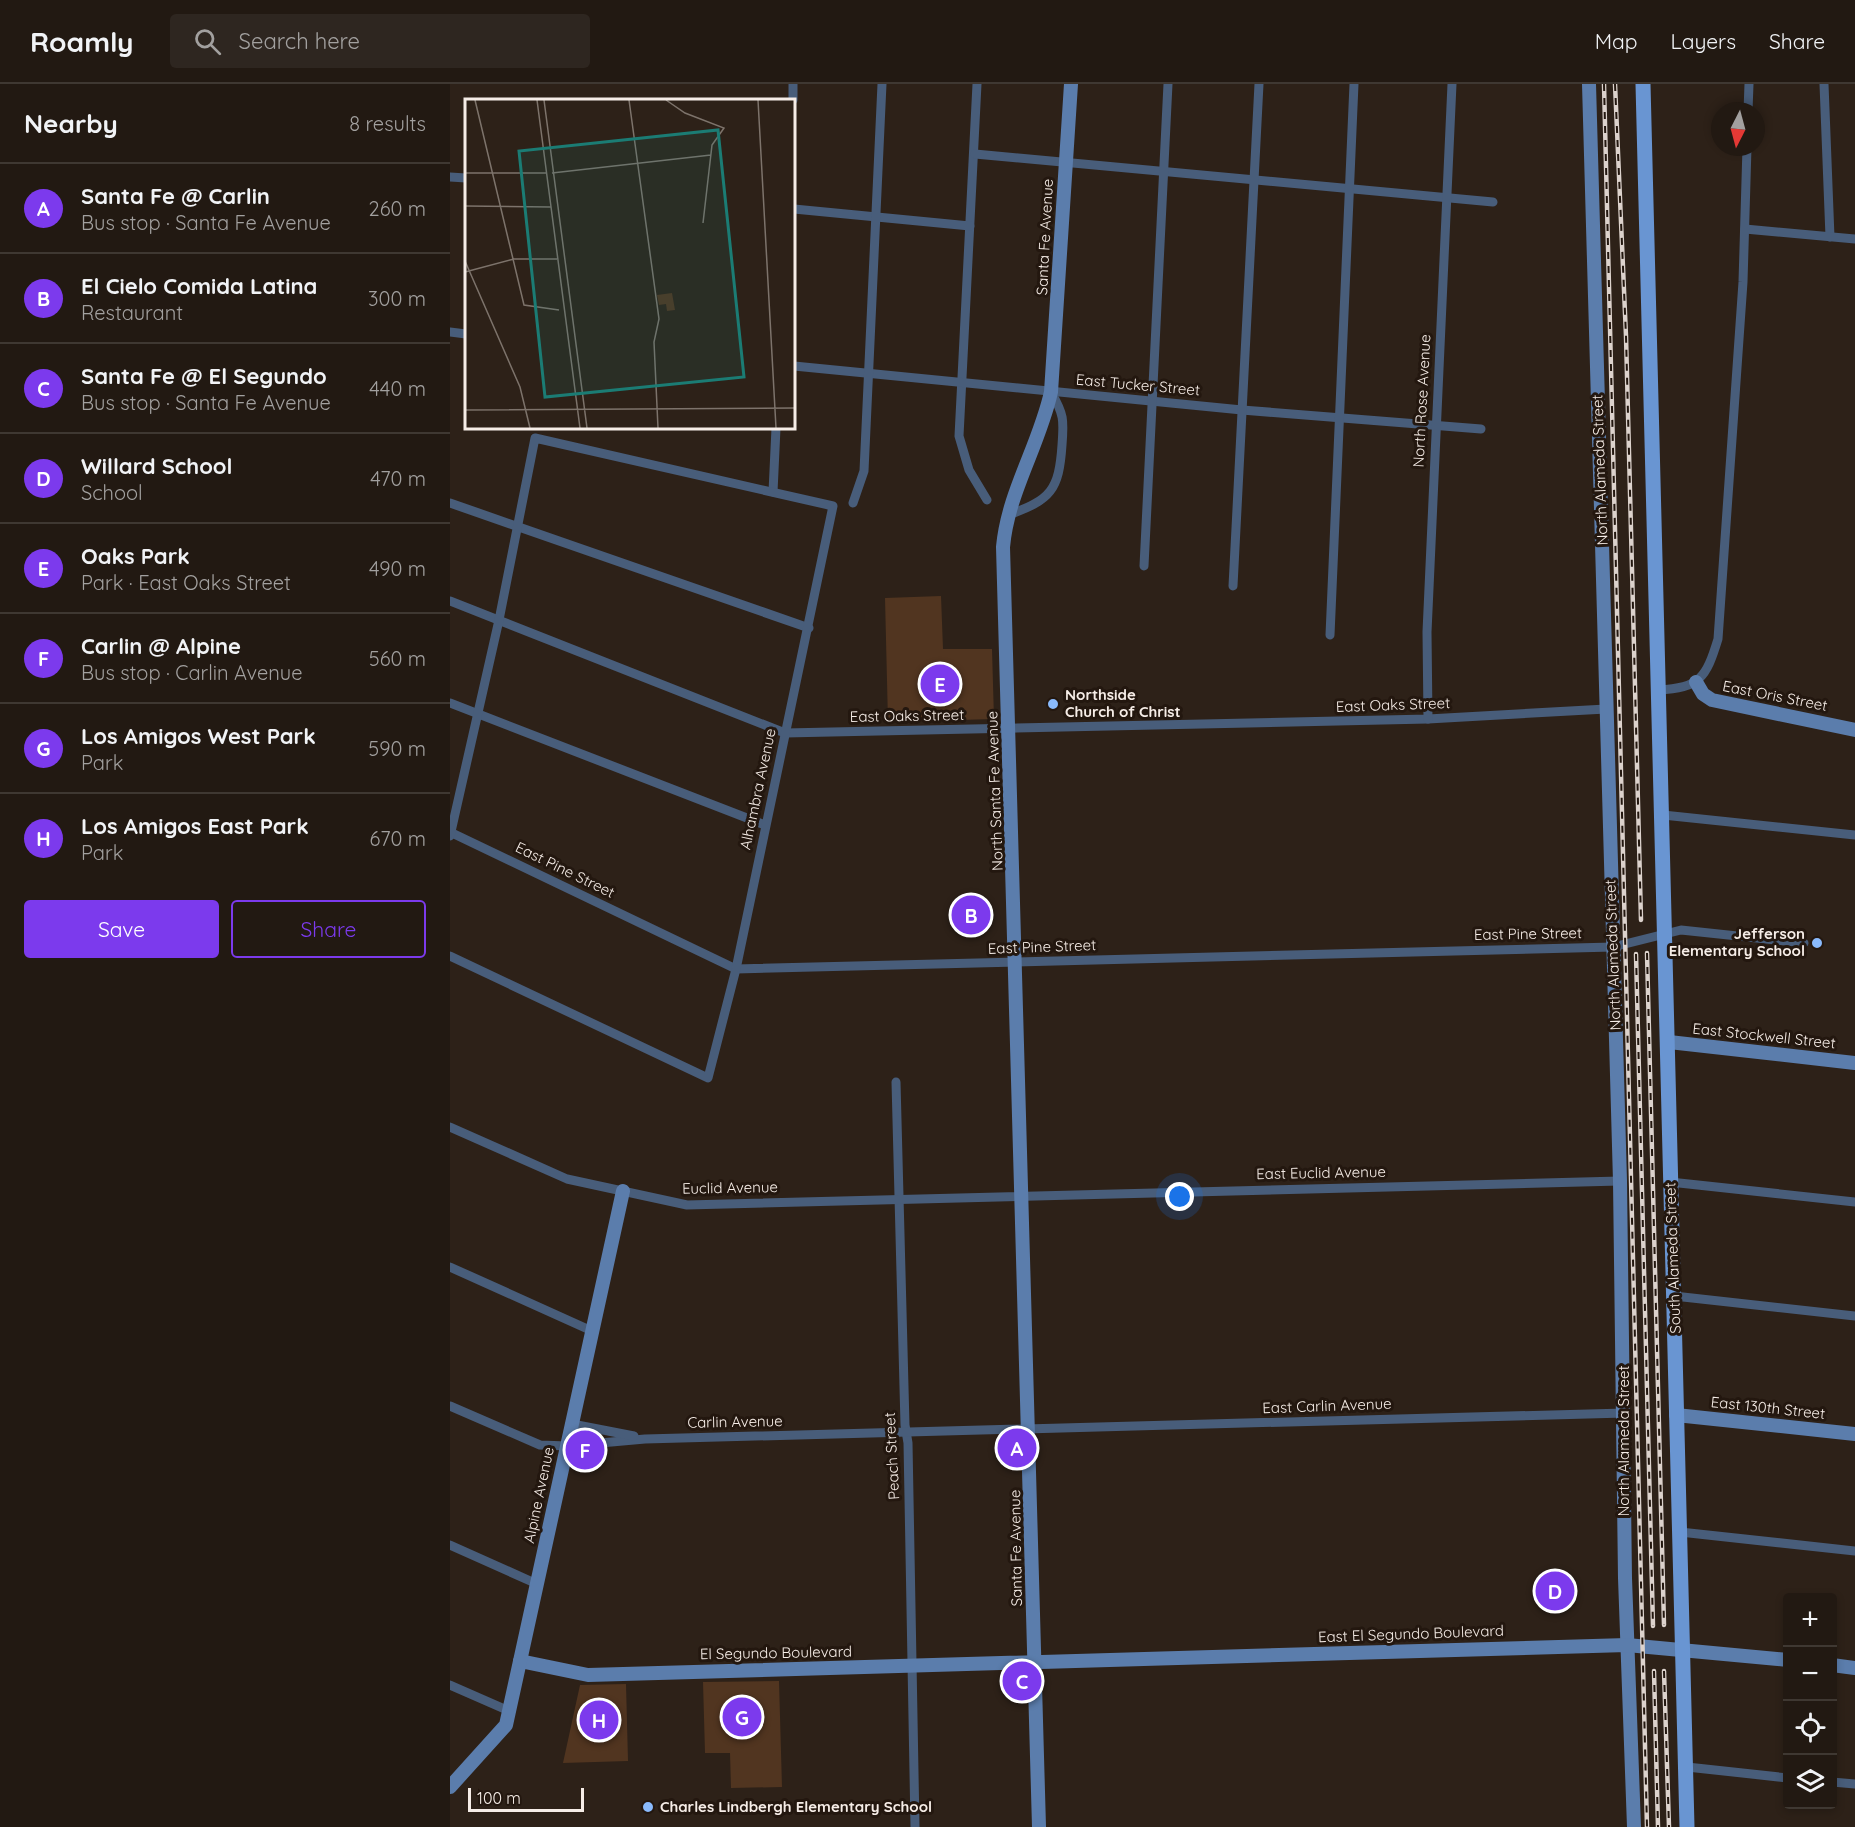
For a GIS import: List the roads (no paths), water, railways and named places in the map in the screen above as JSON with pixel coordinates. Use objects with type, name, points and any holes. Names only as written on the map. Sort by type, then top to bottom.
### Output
[{"type":"main road","points":[[1643,84],[1658,690]]},
{"type":"main road","name":"South Alameda Street","points":[[1658,690],[1669,1042],[1670,1182],[1687,1827]]},
{"type":"street","points":[[793,99],[794,84]]},
{"type":"street","points":[[853,503],[864,471],[882,84]]},
{"type":"street","points":[[977,84],[959,436],[969,470],[987,500]]},
{"type":"street","name":"Santa Fe Avenue","points":[[1052,392],[1071,84]]},
{"type":"street","points":[[1144,566],[1168,84]]},
{"type":"street","points":[[1233,586],[1258,84]]},
{"type":"street","points":[[1330,635],[1354,84]]},
{"type":"street","name":"North Rose Avenue","points":[[1428,719],[1427,632],[1452,84]]},
{"type":"street","name":"North Alameda Street","points":[[1589,84],[1620,1180],[1627,1645],[1634,1827]]},
{"type":"street","points":[[1748,102],[1749,84]]},
{"type":"street","points":[[1824,84],[1830,237]]},
{"type":"street","points":[[975,154],[1493,202]]},
{"type":"street","points":[[1658,690],[1688,687],[1696,682],[1713,655],[1721,621],[1745,230],[1747,156]]},
{"type":"street","points":[[450,177],[465,178]]},
{"type":"street","points":[[795,209],[970,226]]},
{"type":"street","points":[[1745,230],[1855,240]]},
{"type":"street","points":[[450,332],[465,334]]},
{"type":"street","name":"East Tucker Street","points":[[795,366],[1338,419],[1481,429]]},
{"type":"street","points":[[1008,515],[1029,508],[1057,484],[1060,474],[1064,415],[1052,392]]},
{"type":"street","name":"North Santa Fe Avenue","points":[[1023,1196],[1003,547],[1008,515],[1045,419],[1052,392]]},
{"type":"street","points":[[450,833],[479,714],[535,438],[773,492],[776,429]]},
{"type":"street","name":"Alhambra Avenue","points":[[450,956],[708,1078],[736,969],[833,506],[773,492]]},
{"type":"street","points":[[450,503],[808,628]]},
{"type":"street","name":"East Oaks Street","points":[[450,601],[785,733],[1428,719],[1606,709]]},
{"type":"street","name":"East Oris Street","points":[[1696,682],[1703,694],[1712,700],[1855,730]]},
{"type":"street","points":[[450,703],[765,825]]},
{"type":"street","points":[[1663,815],[1855,834]]},
{"type":"street","name":"East Pine Street","points":[[450,833],[736,969],[1613,946],[1681,930],[1803,943]]},
{"type":"street","name":"East Stockwell Street","points":[[1669,1042],[1855,1063]]},
{"type":"street","name":"Peach Street","points":[[896,1082],[909,1479],[915,1827]]},
{"type":"street","name":"Euclid Avenue","points":[[450,1127],[561,1177],[687,1205],[1023,1196]]},
{"type":"street","name":"East Euclid Avenue","points":[[1023,1196],[1620,1180]]},
{"type":"street","points":[[1670,1182],[1855,1202]]},
{"type":"street","name":"Alpine Avenue","points":[[450,1786],[505,1727],[623,1191]]},
{"type":"street","name":"Santa Fe Avenue","points":[[1023,1196],[1039,1827]]},
{"type":"street","points":[[450,1267],[592,1331]]},
{"type":"street","points":[[1674,1296],[1855,1316]]},
{"type":"street","name":"Carlin Avenue","points":[[450,1406],[534,1443],[567,1446],[645,1439],[1029,1430]]},
{"type":"street","name":"East Carlin Avenue","points":[[1029,1430],[1625,1413]]},
{"type":"street","name":"East 130th Street","points":[[1676,1415],[1855,1434]]},
{"type":"street","points":[[572,1424],[645,1439]]},
{"type":"street","points":[[1680,1532],[1855,1551]]},
{"type":"street","points":[[450,1545],[537,1584]]},
{"type":"street","name":"East El Segundo Boulevard","points":[[1035,1663],[1627,1645],[1783,1659]]},
{"type":"street","name":"El Segundo Boulevard","points":[[520,1661],[588,1675],[1035,1663]]},
{"type":"street","points":[[1837,1666],[1855,1668]]},
{"type":"street","points":[[450,1685],[509,1711]]},
{"type":"street","points":[[1687,1767],[1783,1777]]},
{"type":"street","points":[[1837,1782],[1855,1784]]},
{"type":"railway","points":[[1604,84],[1647,1827]]},
{"type":"railway","points":[[1615,84],[1626,336],[1641,920]]},
{"type":"railway","points":[[1647,953],[1664,1625]]},
{"type":"railway","points":[[1636,954],[1653,1626]]},
{"type":"railway","points":[[1654,1671],[1658,1827]]},
{"type":"railway","points":[[1664,1671],[1669,1827]]},
{"type":"place","name":"Oaks Park","points":[[940,684]]},
{"type":"place","name":"Northside Church of Christ","points":[[1053,704]]},
{"type":"place","name":"El Cielo Comida Latina","points":[[971,915]]},
{"type":"place","name":"Jefferson Elementary School","points":[[1817,943]]},
{"type":"place","name":"Santa Fe @ Carlin","points":[[1017,1448]]},
{"type":"place","name":"Carlin @ Alpine","points":[[585,1450]]},
{"type":"place","name":"Willard School","points":[[1555,1591]]},
{"type":"place","name":"Santa Fe @ El Segundo","points":[[1022,1681]]},
{"type":"place","name":"Los Amigos West Park","points":[[742,1717]]},
{"type":"place","name":"Los Amigos East Park","points":[[599,1720]]},
{"type":"place","name":"Charles Lindbergh Elementary School","points":[[648,1807]]}]
